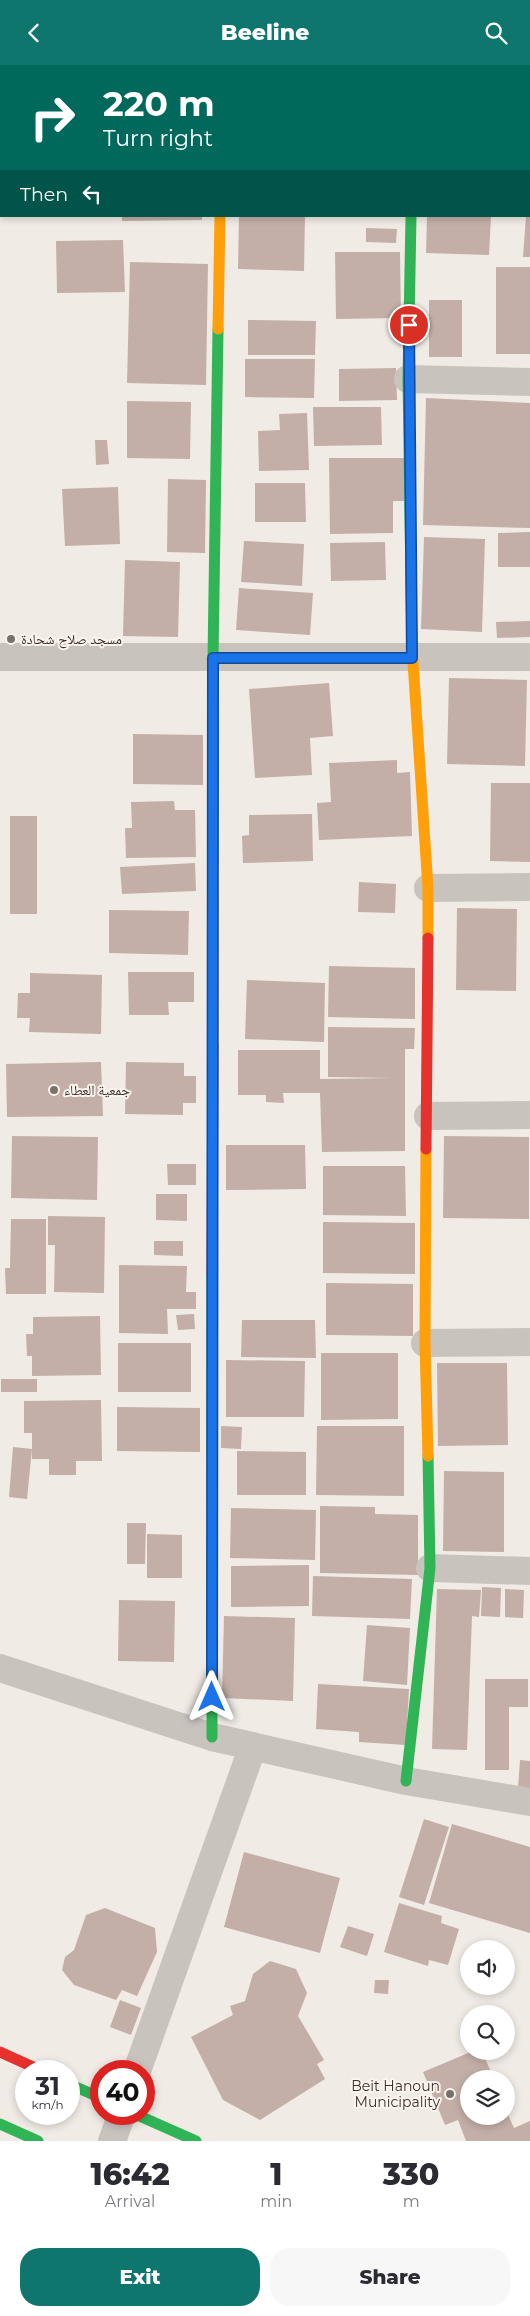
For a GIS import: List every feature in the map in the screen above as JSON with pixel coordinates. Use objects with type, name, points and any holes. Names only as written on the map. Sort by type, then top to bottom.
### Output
[{"type":"street","points":[[212,1737],[213,658],[220,217]]},
{"type":"street","points":[[406,1781],[430,1568],[425,1343],[428,889],[412,658],[408,379],[411,217]]},
{"type":"street","points":[[408,379],[530,382]]},
{"type":"street","points":[[0,657],[530,657]]},
{"type":"street","points":[[428,889],[530,887]]},
{"type":"street","points":[[428,1116],[530,1115]]},
{"type":"street","points":[[425,1343],[530,1342]]},
{"type":"street","points":[[430,1568],[530,1571]]},
{"type":"street","points":[[0,1668],[212,1737],[406,1781],[530,1802]]},
{"type":"street","points":[[141,2060],[253,1746]]},
{"type":"street","points":[[0,2052],[18,2060]]},
{"type":"street","points":[[155,2123],[196,2141]]},
{"type":"street","points":[[0,2124],[38,2141]]},
{"type":"street","points":[[112,2141],[118,2125]]},
{"type":"building","points":[[122,217],[202,217],[202,220],[122,221]]},
{"type":"building","points":[[239,217],[305,217],[304,271],[238,269]]},
{"type":"building","points":[[427,217],[491,217],[489,255],[426,253]]},
{"type":"building","points":[[526,217],[530,217],[530,257],[523,257]]},
{"type":"building","points":[[366,228],[397,229],[396,243],[366,242]]},
{"type":"building","points":[[123,240],[125,292],[57,293],[56,241]]},
{"type":"building","points":[[335,252],[400,252],[401,318],[336,319]]},
{"type":"building","points":[[130,262],[208,264],[206,385],[127,383]]},
{"type":"building","points":[[496,267],[530,267],[530,354],[496,354]]},
{"type":"building","points":[[429,300],[462,300],[462,357],[429,357]]},
{"type":"building","points":[[248,320],[316,321],[315,355],[248,355]]},
{"type":"building","points":[[245,359],[315,359],[314,398],[245,397]]},
{"type":"building","points":[[396,368],[397,400],[339,401],[339,369]]},
{"type":"building","points":[[426,398],[530,403],[530,528],[423,525]]},
{"type":"building","points":[[127,401],[191,402],[190,459],[127,458]]},
{"type":"building","points":[[313,407],[381,407],[382,445],[314,446]]},
{"type":"building","points":[[307,413],[309,470],[259,471],[258,431],[280,430],[279,414]]},
{"type":"building","points":[[95,440],[107,440],[109,464],[96,465]]},
{"type":"building","points":[[329,458],[404,458],[404,501],[393,501],[393,533],[330,534]]},
{"type":"building","points":[[168,479],[206,480],[205,553],[167,552]]},
{"type":"building","points":[[255,483],[305,483],[306,522],[255,522]]},
{"type":"building","points":[[118,487],[120,544],[65,546],[62,489]]},
{"type":"building","points":[[530,532],[530,567],[498,567],[498,533]]},
{"type":"building","points":[[424,537],[485,539],[482,632],[421,629]]},
{"type":"building","points":[[244,541],[304,544],[302,586],[241,582]]},
{"type":"building","points":[[385,542],[386,580],[331,581],[330,543]]},
{"type":"building","points":[[125,560],[180,562],[178,637],[123,636]]},
{"type":"building","points":[[239,588],[313,593],[310,635],[236,630]]},
{"type":"building","points":[[530,621],[530,637],[497,638],[496,622]]},
{"type":"building","points":[[449,678],[527,680],[525,766],[447,764]]},
{"type":"building","points":[[329,683],[333,736],[310,738],[312,775],[255,778],[249,689]]},
{"type":"building","points":[[133,734],[203,735],[203,785],[133,784]]},
{"type":"building","points":[[397,760],[397,773],[410,772],[412,836],[319,840],[317,803],[331,802],[329,763]]},
{"type":"building","points":[[491,783],[530,783],[530,862],[490,861]]},
{"type":"building","points":[[174,801],[175,810],[195,810],[196,857],[126,858],[125,828],[132,828],[131,802]]},
{"type":"building","points":[[312,814],[313,861],[243,863],[242,836],[249,835],[249,815]]},
{"type":"building","points":[[10,816],[37,816],[37,914],[10,914]]},
{"type":"building","points":[[195,863],[196,891],[122,894],[120,867]]},
{"type":"building","points":[[359,882],[396,884],[395,913],[358,912]]},
{"type":"building","points":[[457,908],[517,909],[516,991],[456,990]]},
{"type":"building","points":[[109,910],[189,911],[188,955],[109,953]]},
{"type":"building","points":[[329,966],[415,968],[415,1019],[328,1017]]},
{"type":"building","points":[[128,972],[194,972],[194,1002],[168,1002],[169,1015],[129,1015]]},
{"type":"building","points":[[30,973],[102,975],[101,1034],[29,1032],[30,1018],[17,1018],[18,993],[30,993]]},
{"type":"building","points":[[247,980],[325,983],[324,1042],[245,1039]]},
{"type":"building","points":[[328,1027],[415,1028],[414,1049],[405,1049],[405,1151],[322,1152],[320,1093],[283,1093],[284,1103],[266,1102],[266,1095],[238,1095],[238,1050],[320,1050],[320,1079],[393,1078],[328,1077]]},
{"type":"building","name":"جمعية العطاء","points":[[101,1062],[103,1116],[7,1117],[6,1064]]},
{"type":"building","points":[[126,1062],[184,1063],[184,1076],[196,1076],[196,1103],[183,1103],[183,1115],[125,1114]]},
{"type":"building","points":[[12,1136],[98,1137],[97,1200],[11,1198]]},
{"type":"building","points":[[444,1136],[529,1137],[529,1219],[443,1218]]},
{"type":"building","points":[[226,1145],[305,1145],[306,1189],[226,1190]]},
{"type":"building","points":[[167,1164],[196,1164],[196,1185],[168,1185]]},
{"type":"building","points":[[323,1166],[405,1166],[406,1216],[323,1215]]},
{"type":"building","points":[[156,1194],[187,1194],[187,1221],[156,1220]]},
{"type":"building","points":[[48,1216],[105,1217],[104,1293],[54,1292],[55,1245],[48,1245]]},
{"type":"building","points":[[11,1219],[46,1219],[46,1294],[6,1294],[5,1268],[10,1268]]},
{"type":"building","points":[[323,1222],[415,1223],[415,1274],[323,1273]]},
{"type":"building","points":[[154,1241],[183,1241],[183,1256],[154,1255]]},
{"type":"building","points":[[119,1265],[187,1266],[186,1292],[196,1292],[196,1309],[167,1309],[168,1334],[119,1333]]},
{"type":"building","points":[[326,1283],[413,1284],[413,1336],[326,1335]]},
{"type":"building","points":[[194,1314],[195,1329],[178,1330],[176,1315]]},
{"type":"building","points":[[100,1316],[101,1375],[32,1376],[32,1356],[27,1356],[26,1334],[33,1334],[33,1317]]},
{"type":"building","points":[[242,1320],[315,1320],[316,1358],[241,1357]]},
{"type":"building","points":[[118,1343],[191,1343],[191,1392],[118,1392]]},
{"type":"building","points":[[321,1353],[398,1353],[398,1419],[321,1420]]},
{"type":"building","points":[[226,1360],[305,1361],[304,1417],[226,1417]]},
{"type":"building","points":[[437,1363],[507,1363],[508,1445],[438,1446]]},
{"type":"building","points":[[1,1379],[37,1379],[37,1392],[1,1392]]},
{"type":"building","points":[[101,1400],[102,1461],[76,1461],[76,1475],[49,1475],[49,1459],[32,1459],[32,1433],[24,1433],[24,1401]]},
{"type":"building","points":[[117,1407],[200,1408],[200,1452],[117,1451]]},
{"type":"building","points":[[221,1426],[242,1427],[241,1449],[221,1448]]},
{"type":"building","points":[[317,1426],[404,1426],[404,1496],[316,1495]]},
{"type":"building","points":[[13,1447],[32,1449],[27,1499],[9,1497]]},
{"type":"building","points":[[237,1451],[306,1452],[306,1495],[237,1495]]},
{"type":"building","points":[[444,1471],[504,1472],[504,1552],[443,1551]]},
{"type":"building","points":[[320,1506],[375,1507],[375,1514],[418,1515],[418,1575],[320,1573]]},
{"type":"building","points":[[231,1508],[316,1510],[315,1560],[230,1558]]},
{"type":"building","points":[[127,1523],[146,1523],[145,1564],[127,1564]]},
{"type":"building","points":[[147,1534],[182,1535],[182,1578],[147,1578]]},
{"type":"building","points":[[309,1565],[309,1606],[231,1607],[231,1566]]},
{"type":"building","points":[[313,1576],[412,1579],[410,1619],[312,1616]]},
{"type":"building","points":[[482,1587],[501,1588],[500,1617],[481,1616]]},
{"type":"building","points":[[437,1589],[481,1590],[479,1617],[472,1616],[467,1750],[432,1749]]},
{"type":"building","points":[[505,1589],[524,1590],[523,1618],[505,1617]]},
{"type":"building","points":[[119,1600],[175,1601],[174,1662],[118,1661]]},
{"type":"building","points":[[224,1616],[295,1618],[293,1701],[222,1698]]},
{"type":"building","points":[[367,1625],[410,1628],[407,1685],[363,1681]]},
{"type":"building","points":[[485,1679],[528,1679],[528,1707],[509,1707],[509,1770],[485,1770]]},
{"type":"building","points":[[318,1684],[409,1689],[406,1745],[359,1742],[359,1732],[316,1729]]},
{"type":"building","points":[[520,1760],[530,1761],[530,1789],[518,1788]]},
{"type":"building","points":[[424,1819],[449,1827],[424,1905],[399,1897]]},
{"type":"building","points":[[452,1824],[530,1847],[530,1933],[429,1903]]},
{"type":"building","points":[[244,1852],[340,1878],[320,1953],[224,1927]]},
{"type":"building","points":[[399,1903],[442,1916],[441,1923],[459,1929],[448,1965],[429,1960],[428,1966],[384,1952]]},
{"type":"building","points":[[105,1908],[155,1928],[157,1952],[137,1996],[122,1990],[116,2000],[74,1985],[62,1970],[65,1957],[74,1950],[86,1915]]},
{"type":"building","points":[[348,1926],[374,1934],[367,1956],[340,1947]]},
{"type":"building","points":[[270,1961],[296,1969],[307,1993],[298,2016],[324,2060],[317,2064],[325,2079],[260,2120],[223,2100],[191,2037],[233,2015],[230,2006],[245,2001],[253,1974]]},
{"type":"building","points":[[375,1980],[389,1980],[388,1994],[374,1993]]},
{"type":"building","points":[[120,2000],[141,2008],[131,2035],[110,2027]]},
{"type":"building","name":"Beit Hanoun Municipality","points":[[460,2056],[460,2060],[486,2060],[490,2070],[460,2070],[460,2125],[513,2125],[514,2128],[530,2121],[530,2141],[466,2141],[458,2120],[445,2125],[423,2072]]},
{"type":"traffic: fast","points":[[411,217],[408,379],[412,647]]},
{"type":"traffic: fast","points":[[213,851],[213,658],[218,329]]},
{"type":"traffic: fast","points":[[212,1274],[212,1737]]},
{"type":"traffic: fast","points":[[406,1781],[430,1568],[428,1456]]},
{"type":"traffic: fast","points":[[80,2089],[90,2093]]},
{"type":"traffic: fast","points":[[155,2123],[196,2141]]},
{"type":"traffic: fast","points":[[0,2124],[38,2141]]},
{"type":"traffic: slow","points":[[218,329],[220,217]]},
{"type":"traffic: slow","points":[[412,647],[428,888],[428,938]]},
{"type":"traffic: slow","points":[[213,851],[213,1046]]},
{"type":"traffic: slow","points":[[426,1149],[425,1343],[428,1456]]},
{"type":"traffic: jam","points":[[426,1149],[428,938]]},
{"type":"traffic: jam","points":[[212,1274],[213,1046]]},
{"type":"traffic: jam","points":[[0,2052],[18,2060]]},
{"type":"place","name":"مسجد صلاح شحادة","points":[[11,639]]},
{"type":"place","name":"جمعية العطاء","points":[[54,1090]]},
{"type":"place","name":"Beit Hanoun Municipality","points":[[450,2094]]},
{"type":"route","points":[[212,1697],[213,658],[412,658],[409,325]]}]
